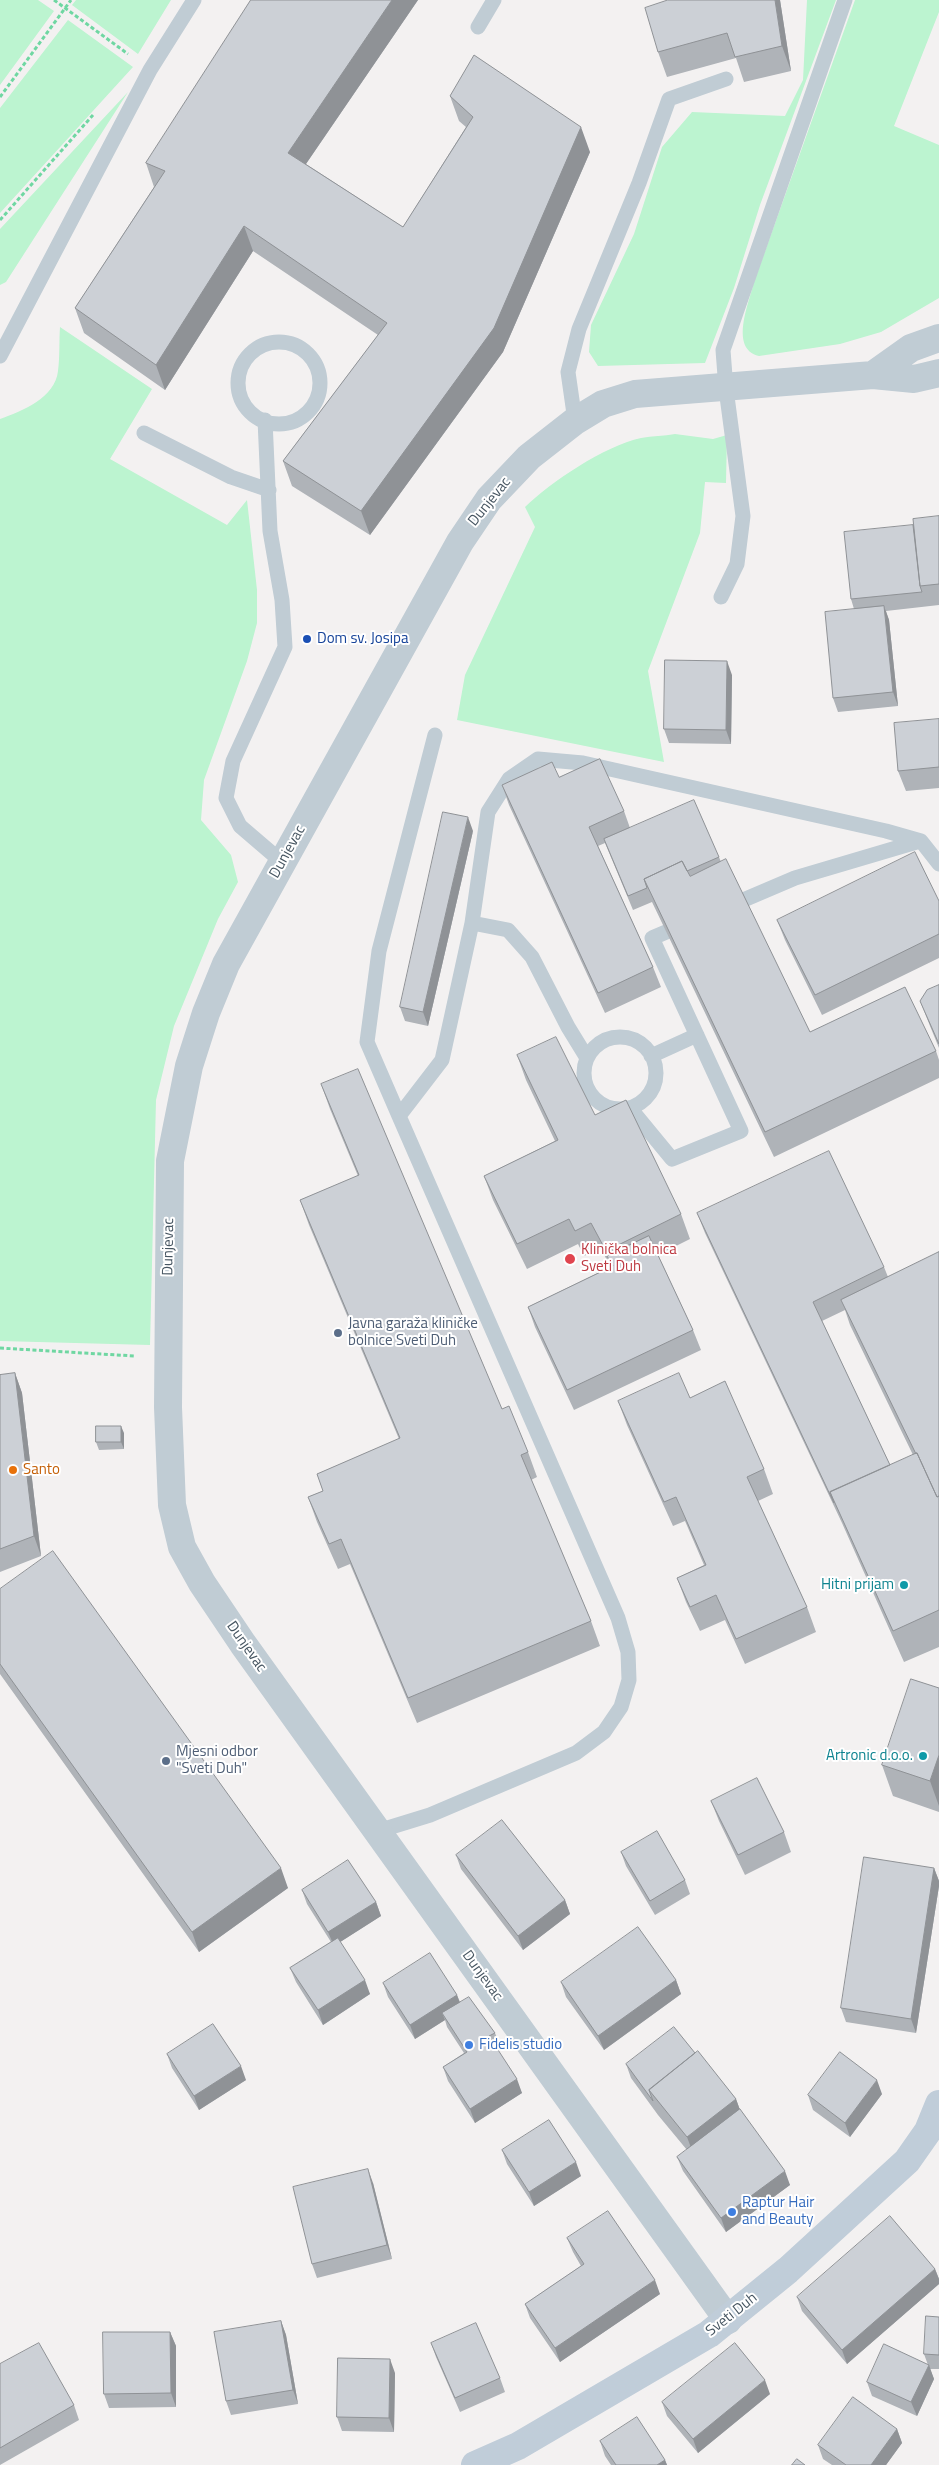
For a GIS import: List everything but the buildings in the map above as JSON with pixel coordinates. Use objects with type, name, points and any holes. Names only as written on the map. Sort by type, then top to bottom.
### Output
[{"type":"main road","name":"Sveti Duh","points":[[475,2465],[518,2446],[709,2334],[728,2320],[806,2254],[907,2161],[928,2130],[939,2104]]},
{"type":"street","name":"Dunjevac","points":[[873,375],[911,348],[939,338]]},
{"type":"street","name":"Dunjevac","points":[[728,2320],[217,1606],[182,1548],[172,1505],[167,1353],[170,1161],[190,1066],[206,1013],[226,964],[460,542],[489,499],[529,457],[575,420],[603,404],[635,394],[726,389],[873,375],[914,379],[939,373]]},
{"type":"lane","points":[[0,356],[150,70],[194,0]]},
{"type":"lane","points":[[478,27],[494,0]]},
{"type":"lane","points":[[721,598],[737,564],[743,516],[726,389],[723,350],[845,0]]},
{"type":"lane","points":[[575,420],[568,372],[579,329],[670,99],[726,80]]},
{"type":"lane","points":[[274,341],[289,343],[302,348],[313,358],[320,376],[320,390],[315,404],[305,415],[293,422],[279,424],[265,420],[256,418],[246,408],[239,395],[237,381],[240,367],[248,355],[261,345],[274,341]]},
{"type":"lane","points":[[265,420],[270,531],[282,600],[285,647],[233,761],[226,798],[240,826],[282,862]]},
{"type":"lane","points":[[144,433],[231,477],[269,490]]},
{"type":"lane","points":[[378,1831],[430,1815],[576,1752],[604,1732],[620,1707],[629,1680],[628,1652],[618,1618],[367,1042],[379,951],[435,736]]},
{"type":"lane","points":[[399,1116],[442,1060],[472,923],[488,812],[509,779],[538,759],[583,763],[886,831],[921,841],[939,864]]},
{"type":"lane","points":[[714,912],[795,878],[921,841]]},
{"type":"lane","points":[[630,1108],[672,1159],[740,1131],[652,938],[696,919]]},
{"type":"lane","points":[[472,923],[508,930],[532,957],[568,1027],[587,1058]]},
{"type":"lane","points":[[651,1056],[697,1035]]},
{"type":"lane","points":[[616,1037],[629,1038],[640,1043],[651,1056],[656,1068],[655,1080],[651,1092],[643,1102],[630,1108],[617,1109],[605,1106],[594,1099],[587,1088],[584,1076],[587,1058],[594,1048],[604,1040],[616,1037]]},
{"type":"path","points":[[54,0],[133,57]]},
{"type":"path","points":[[0,97],[71,0]]},
{"type":"path","points":[[0,220],[94,114]]},
{"type":"path","points":[[0,1348],[140,1356]]},
{"type":"green space","points":[[0,0],[38,0],[54,11],[0,85]]},
{"type":"green space","points":[[76,0],[171,0],[138,54],[72,5]]},
{"type":"green space","points":[[807,0],[836,0],[760,205],[734,288],[705,363],[598,366],[589,352],[591,325],[634,234],[662,147],[692,112],[785,116],[803,80]]},
{"type":"green space","points":[[855,0],[939,0],[939,12],[894,126],[939,145],[939,298],[881,332],[840,344],[759,356],[750,352],[745,344],[743,335],[743,324],[748,301]]},
{"type":"green space","points":[[68,20],[133,67],[0,213],[0,108]]},
{"type":"green space","points":[[128,92],[6,282],[0,285],[0,229]]},
{"type":"green space","points":[[60,327],[152,389],[110,459],[227,525],[247,500],[257,590],[257,623],[247,661],[204,780],[201,820],[231,855],[238,882],[218,919],[174,1026],[156,1100],[150,1345],[0,1341],[0,419],[36,402],[51,389],[58,371]]},
{"type":"green space","points":[[675,434],[713,439],[727,435],[726,483],[705,482],[700,533],[648,671],[664,762],[457,720],[465,675],[535,527],[525,507],[563,476],[611,449],[641,438]]},
{"type":"place","name":"Dom sv. Josipa","points":[[307,639]]},
{"type":"place","name":"Klinička bolnica Sveti Duh","points":[[570,1259]]},
{"type":"place","name":"Javna garaža kliničke bolnice Sveti Duh","points":[[338,1333]]},
{"type":"place","name":"Santo","points":[[13,1470]]},
{"type":"place","name":"Hitni prijam","points":[[904,1585]]},
{"type":"place","name":"Artronic d.o.o.","points":[[923,1756]]},
{"type":"place","name":"Mjesni odbor \"Sveti Duh\"","points":[[166,1761]]},
{"type":"place","name":"Fidelis studio","points":[[469,2045]]},
{"type":"place","name":"Raptur Hair and Beauty","points":[[732,2212]]}]
